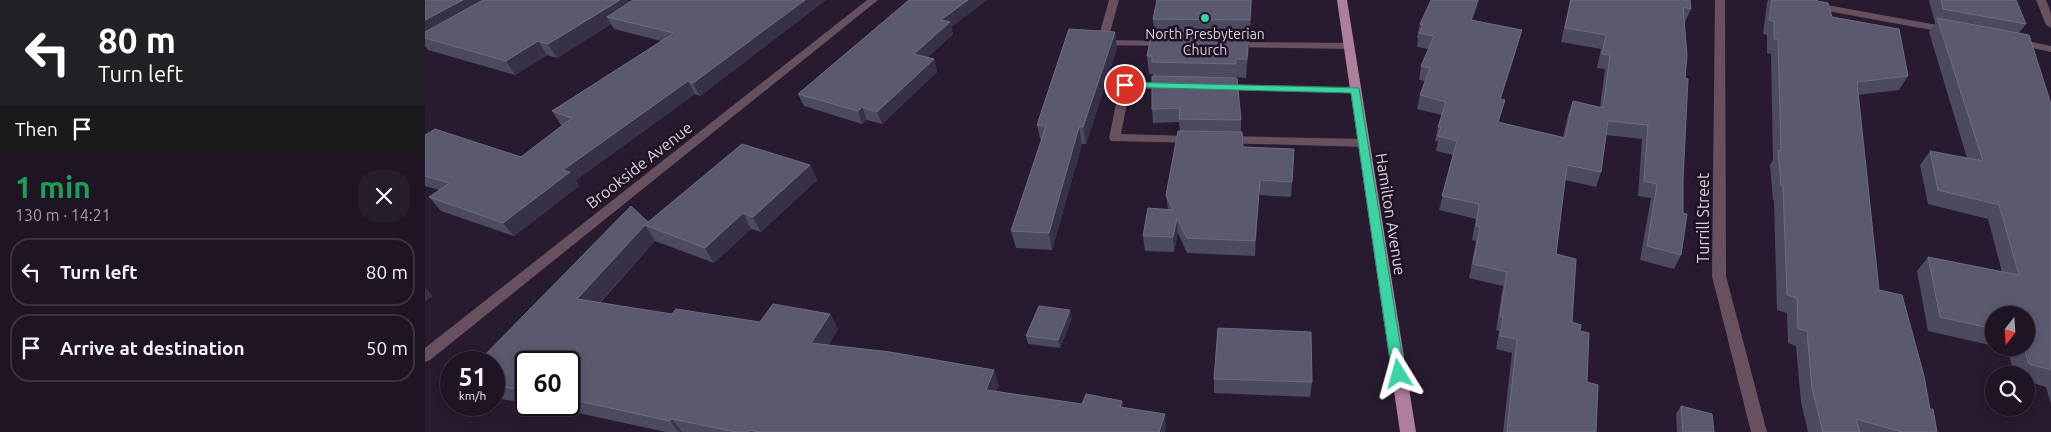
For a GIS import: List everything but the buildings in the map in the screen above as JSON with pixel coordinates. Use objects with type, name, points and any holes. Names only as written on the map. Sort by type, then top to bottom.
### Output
[{"type":"main road","name":"Hamilton Avenue","points":[[1342,0],[1407,432]]},
{"type":"street","name":"Brookside Avenue","points":[[425,356],[873,0]]},
{"type":"street","points":[[1114,0],[1102,43],[1172,44]]},
{"type":"street","name":"Turrill Street","points":[[1720,0],[1719,276],[1759,432]]},
{"type":"street","points":[[1783,0],[1955,31]]},
{"type":"street","points":[[2041,0],[2051,25]]},
{"type":"street","points":[[2003,40],[2051,49]]},
{"type":"street","points":[[1221,44],[1349,46]]},
{"type":"street","points":[[1183,86],[1125,85],[1115,138],[1364,143]]},
{"type":"street","points":[[1212,87],[1356,90]]},
{"type":"place","name":"North Presbyterian Church","points":[[1205,18]]},
{"type":"route","points":[[1125,85],[1356,90],[1399,374]]}]
